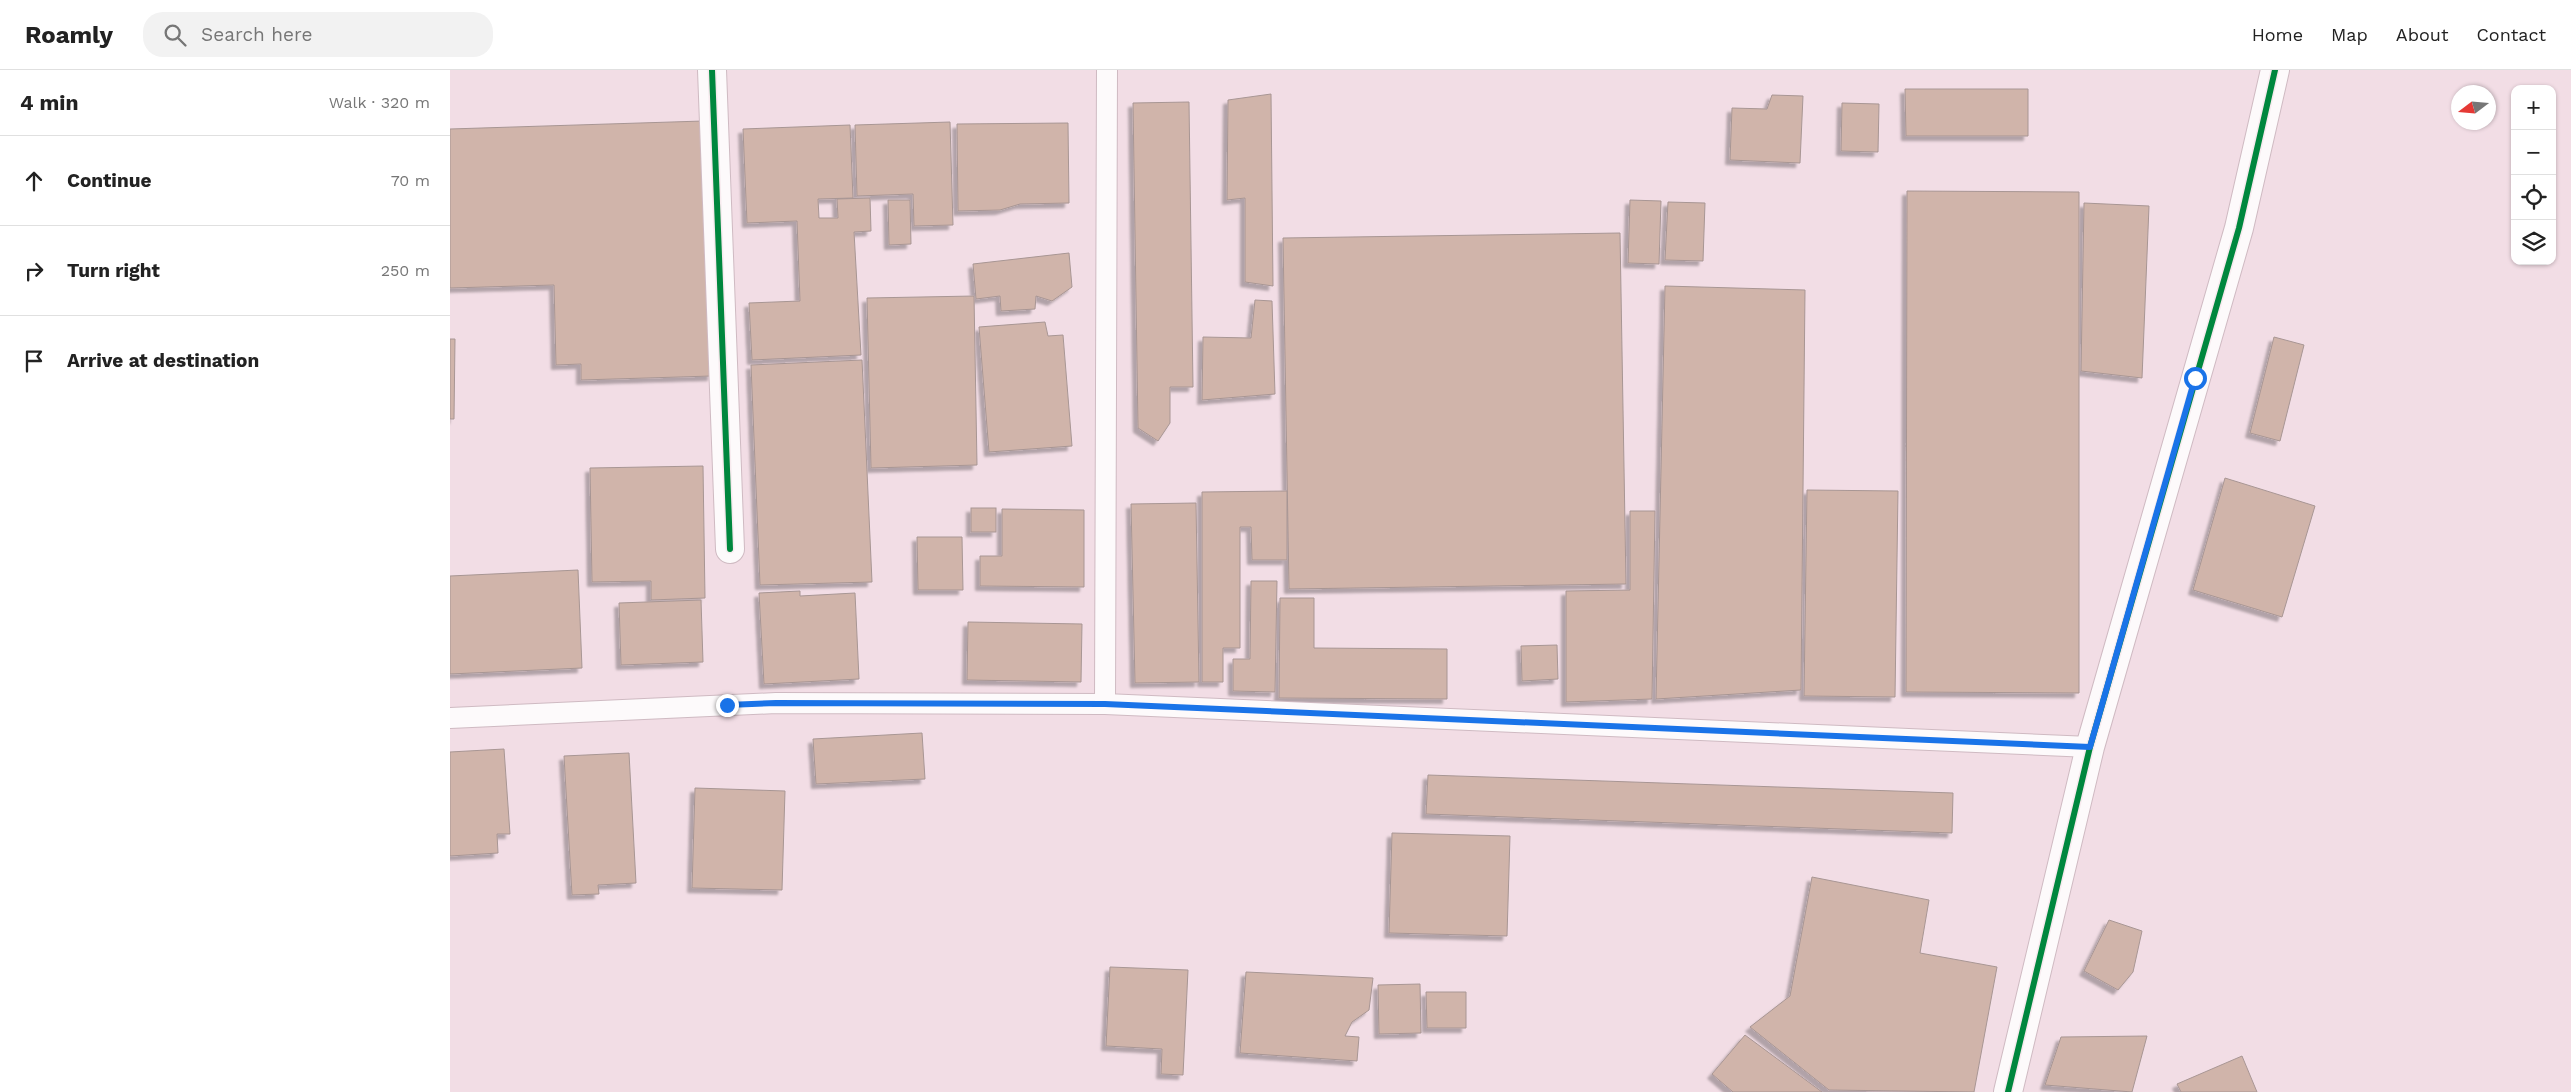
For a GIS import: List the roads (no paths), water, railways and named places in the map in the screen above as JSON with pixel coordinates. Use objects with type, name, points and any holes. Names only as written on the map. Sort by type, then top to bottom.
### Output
[{"type":"street","points":[[712,70],[730,549]]},
{"type":"street","points":[[2008,1092],[2090,747],[2239,228],[2275,70]]},
{"type":"lane","points":[[1105,704],[1107,70]]},
{"type":"lane","points":[[450,718],[776,703],[1105,704],[2090,747]]}]
